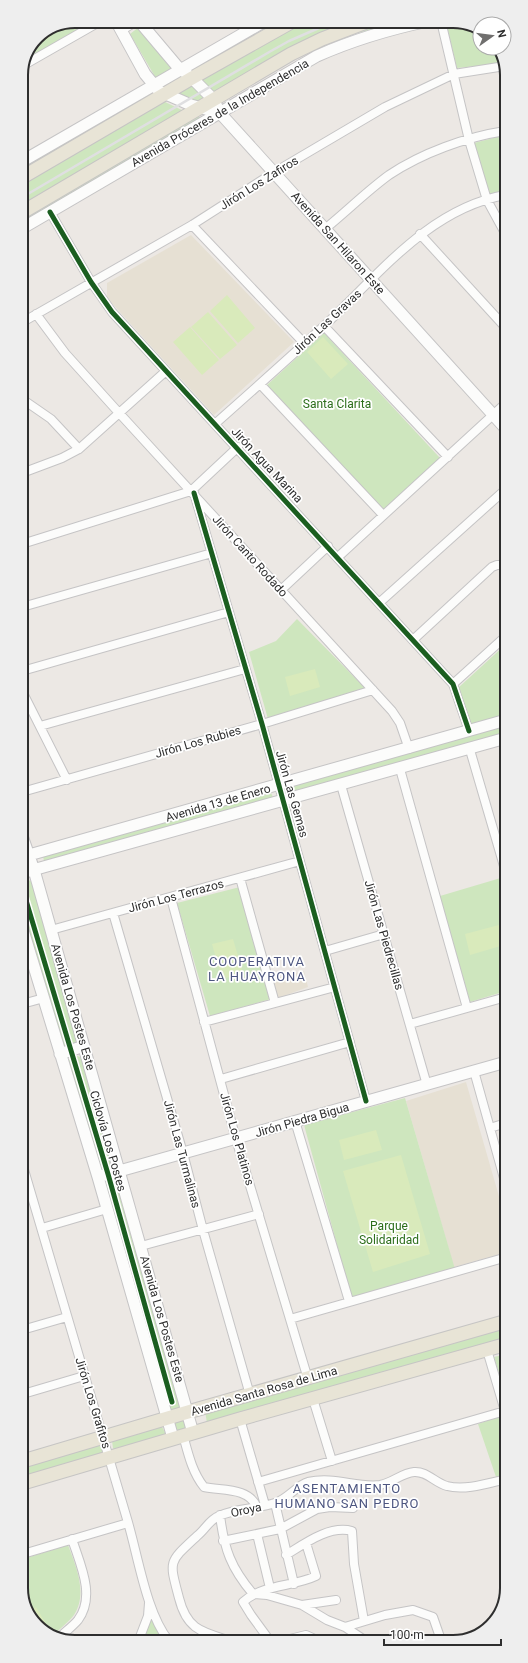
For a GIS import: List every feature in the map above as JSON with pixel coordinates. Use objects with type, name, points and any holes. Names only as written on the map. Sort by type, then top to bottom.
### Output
[{"type":"main road","points":[[121,28],[152,85]]},
{"type":"main road","points":[[144,28],[180,69],[192,78],[214,100],[220,113]]},
{"type":"main road","points":[[28,158],[252,28]]},
{"type":"main road","points":[[28,174],[163,94],[281,28]]},
{"type":"main road","name":"Avenida Próceres de la Independencia","points":[[28,209],[291,54],[322,39],[351,28]]},
{"type":"main road","name":"Avenida Próceres de la Independencia","points":[[28,225],[294,68],[341,46],[401,28]]},
{"type":"main road","name":"Avenida San Hilaron Este","points":[[152,85],[163,94],[220,113],[326,228],[500,423]]},
{"type":"main road","name":"Avenida 13 de Enero","points":[[28,855],[279,786],[500,722]]},
{"type":"main road","name":"Avenida 13 de Enero","points":[[28,872],[470,750],[500,740]]},
{"type":"main road","name":"Avenida Los Postes Este","points":[[28,860],[34,870],[188,1412],[183,1435]]},
{"type":"main road","name":"Avenida Los Postes Este","points":[[28,952],[44,998],[98,1177],[167,1418],[183,1435]]},
{"type":"main road","points":[[60,1054],[84,1046]]},
{"type":"main road","name":"Jirón Piedra Bigua","points":[[98,1177],[500,1064]]},
{"type":"main road","name":"Avenida Santa Rosa de Lima","points":[[28,1460],[167,1418],[500,1323]]},
{"type":"main road","name":"Avenida Santa Rosa de Lima","points":[[28,1482],[183,1435],[500,1346]]},
{"type":"street","points":[[31,61],[89,28]]},
{"type":"street","points":[[443,28],[469,140],[487,200],[500,224]]},
{"type":"street","name":"Jirón Los Zafiros","points":[[28,319],[192,225],[274,173],[385,107],[454,74],[499,67]]},
{"type":"street","points":[[326,228],[389,176],[428,154],[469,140],[500,132]]},
{"type":"street","name":"Jirón Las Gravas","points":[[215,424],[324,326],[420,234],[448,217],[487,200],[500,196]]},
{"type":"street","name":"Jirón Agua Marina","points":[[50,212],[90,282],[112,312],[238,447],[379,603],[414,639],[453,684],[469,731]]},
{"type":"street","points":[[192,225],[304,343]]},
{"type":"street","points":[[420,234],[500,321]]},
{"type":"street","name":"Jirón Canto Rodado","points":[[36,314],[66,353],[120,414],[373,690],[400,723],[409,749]]},
{"type":"street","points":[[324,326],[448,457]]},
{"type":"street","points":[[28,471],[62,458],[79,449],[120,414],[166,371]]},
{"type":"street","points":[[260,384],[383,515]]},
{"type":"street","points":[[28,403],[51,419],[79,449]]},
{"type":"street","points":[[338,557],[500,408]]},
{"type":"street","points":[[28,542],[192,492],[238,447]]},
{"type":"street","name":"Jirón Las Gemas","points":[[192,492],[212,553],[262,724],[366,1101]]},
{"type":"street","points":[[379,603],[500,494]]},
{"type":"street","points":[[280,590],[328,546]]},
{"type":"street","points":[[28,605],[212,553]]},
{"type":"street","points":[[414,639],[492,567],[500,565]]},
{"type":"street","points":[[28,669],[229,612]]},
{"type":"street","points":[[453,684],[500,641]]},
{"type":"street","points":[[40,726],[245,669]]},
{"type":"street","name":"Jirón Los Rubies","points":[[28,790],[262,724],[373,690]]},
{"type":"street","points":[[28,703],[67,780]]},
{"type":"street","points":[[470,750],[500,853]]},
{"type":"street","points":[[400,769],[467,1008]]},
{"type":"street","name":"Jirón Las Piedrecillas","points":[[341,785],[427,1085]]},
{"type":"street","name":"Jirón Los Terrazos","points":[[51,930],[171,898],[300,861]]},
{"type":"street","points":[[240,878],[275,1003]]},
{"type":"street","name":"Jirón Los Platinos","points":[[171,898],[236,1139],[308,1379]]},
{"type":"street","name":"Jirón Las Turmalinas","points":[[113,913],[183,1153],[203,1230],[250,1395]]},
{"type":"street","points":[[325,951],[384,934]]},
{"type":"street","points":[[204,1022],[335,986]]},
{"type":"street","points":[[28,1002],[44,998]]},
{"type":"street","points":[[410,1024],[500,999]]},
{"type":"street","points":[[221,1079],[350,1042]]},
{"type":"street","points":[[474,1071],[500,1166]]},
{"type":"street","points":[[295,1121],[349,1301]]},
{"type":"street","points":[[490,1128],[500,1125]]},
{"type":"street","name":"Jirón Los Grafitos","points":[[28,1182],[128,1523],[149,1600],[164,1635]]},
{"type":"street","points":[[42,1228],[107,1209]]},
{"type":"street","points":[[141,1246],[259,1214]]},
{"type":"street","points":[[290,1319],[500,1259]]},
{"type":"street","points":[[28,1328],[67,1317]]},
{"type":"street","points":[[487,1350],[500,1394]]},
{"type":"street","points":[[28,1393],[84,1376]]},
{"type":"street","points":[[312,1399],[332,1461]]},
{"type":"street","points":[[258,1482],[500,1412]]},
{"type":"street","points":[[240,1419],[266,1505]]},
{"type":"street","points":[[183,1435],[198,1480],[204,1487],[244,1493],[254,1501],[257,1507]]},
{"type":"street","name":"Oroya","points":[[211,1635],[198,1631],[193,1627],[182,1610],[172,1570],[175,1558],[180,1551],[211,1521],[220,1515],[275,1503],[286,1498],[307,1482],[334,1480],[358,1484],[380,1484],[414,1472],[422,1472],[447,1486],[464,1487],[500,1480]]},
{"type":"street","points":[[275,1503],[294,1584]]},
{"type":"street","points":[[223,1541],[280,1529],[317,1509],[330,1507],[352,1508]]},
{"type":"street","points":[[220,1515],[223,1541],[237,1575],[253,1594],[267,1595],[302,1605],[327,1620],[345,1627],[357,1635]]},
{"type":"street","points":[[28,1552],[128,1523]]},
{"type":"street","points":[[286,1555],[306,1543],[331,1532],[343,1529],[352,1531],[354,1564],[364,1621]]},
{"type":"street","points":[[256,1534],[270,1588]]},
{"type":"street","points":[[64,1633],[78,1620],[85,1605],[87,1593],[72,1539]]},
{"type":"street","points":[[266,1635],[243,1602],[253,1594],[270,1588],[294,1584],[316,1576],[306,1543]]},
{"type":"street","points":[[141,1635],[148,1616],[149,1600]]},
{"type":"street","points":[[302,1605],[336,1600]]},
{"type":"street","points":[[345,1627],[412,1610],[433,1617],[439,1635]]},
{"type":"shaded area","points":[[191,235],[294,342],[214,415],[107,298],[107,283]]},
{"type":"shaded area","points":[[304,971],[308,987],[278,998],[273,979]]},
{"type":"shaded area","points":[[466,1082],[500,1200],[500,1254],[454,1267],[406,1101]]},
{"type":"green space","points":[[80,28],[32,56],[36,49],[49,36],[66,29]]},
{"type":"green space","points":[[140,28],[176,69],[157,80],[130,34]]},
{"type":"green space","points":[[290,28],[343,28],[214,95],[199,79]]},
{"type":"green space","points":[[370,28],[377,28],[350,35]]},
{"type":"green space","points":[[447,28],[462,29],[472,32],[472,56],[496,56],[498,64],[457,68]]},
{"type":"green space","points":[[193,83],[209,98],[200,103],[175,93]]},
{"type":"green space","points":[[155,88],[158,92],[28,168],[28,161]]},
{"type":"green space","points":[[163,101],[186,112],[28,204],[28,179]]},
{"type":"green space","points":[[195,114],[202,119],[28,220],[28,213]]},
{"type":"green space","points":[[500,136],[500,192],[489,194],[474,143]]},
{"type":"green space","points":[[227,295],[255,328],[238,343],[210,311]]},
{"type":"green space","points":[[208,312],[237,345],[220,359],[191,327]]},
{"type":"green space","points":[[190,327],[219,360],[202,375],[173,342]]},
{"type":"green space","name":"Santa Clarita","points":[[324,333],[440,458],[384,510],[267,385]]},
{"type":"green space","points":[[323,337],[348,364],[331,379],[307,352]]},
{"type":"green space","points":[[297,619],[365,688],[362,692],[268,719],[249,652],[276,641]]},
{"type":"green space","points":[[500,650],[500,719],[471,728],[458,688]]},
{"type":"green space","points":[[315,669],[320,687],[290,696],[285,677]]},
{"type":"green space","points":[[500,726],[500,736],[290,795],[289,785]]},
{"type":"green space","points":[[270,791],[274,799],[44,862],[43,855]]},
{"type":"green space","points":[[500,878],[500,993],[470,1002],[440,896]]},
{"type":"green space","points":[[28,880],[33,882],[77,1039],[75,1044],[66,1048],[62,1045],[28,934]]},
{"type":"green space","points":[[240,887],[271,999],[210,1016],[177,903]]},
{"type":"green space","points":[[499,925],[500,946],[470,955],[465,934]]},
{"type":"green space","points":[[233,939],[243,973],[222,979],[212,944]]},
{"type":"green space","points":[[77,1056],[83,1058],[113,1163],[111,1168],[103,1170],[98,1168],[67,1064],[69,1060]]},
{"type":"green space","name":"Parque Solidaridad","points":[[405,1098],[455,1269],[352,1299],[304,1125]]},
{"type":"green space","points":[[376,1130],[382,1150],[344,1160],[339,1140]]},
{"type":"green space","points":[[401,1155],[430,1254],[373,1272],[343,1171]]},
{"type":"green space","points":[[112,1177],[117,1179],[180,1404],[179,1408],[171,1411],[168,1410],[104,1185],[105,1180]]},
{"type":"green space","points":[[500,1327],[500,1342],[207,1423],[205,1411]]},
{"type":"green space","points":[[500,1356],[500,1377],[494,1357]]},
{"type":"green space","points":[[500,1416],[500,1476],[496,1477],[478,1424]]},
{"type":"green space","points":[[180,1419],[184,1420],[187,1429],[177,1432],[174,1422]]},
{"type":"green space","points":[[157,1426],[162,1427],[166,1434],[116,1452],[113,1448],[112,1441],[116,1439]]},
{"type":"green space","points":[[98,1442],[103,1448],[104,1452],[103,1456],[28,1478],[28,1463]]},
{"type":"green space","points":[[68,1545],[77,1571],[80,1598],[74,1615],[58,1631],[46,1625],[36,1614],[32,1606],[28,1594],[28,1557]]},
{"type":"green space","points":[[36,1607],[47,1625],[40,1619],[33,1609]]},
{"type":"green space","points":[[149,1621],[153,1621],[159,1635],[144,1635]]},
{"type":"railway","points":[[28,194],[271,51],[289,41],[319,28]]},
{"type":"cycle path","points":[[50,212],[91,282],[112,312],[453,684],[469,731]]},
{"type":"cycle path","points":[[194,493],[262,724],[366,1101]]},
{"type":"cycle path","name":"Ciclovía Los Postes","points":[[28,907],[108,1174],[172,1402]]},
{"type":"district","name":"COOPERATIVA LA HUAYRONA","points":[[257,968]]},
{"type":"district","name":"ASENTAMIENTO HUMANO SAN PEDRO","points":[[347,1496]]}]
